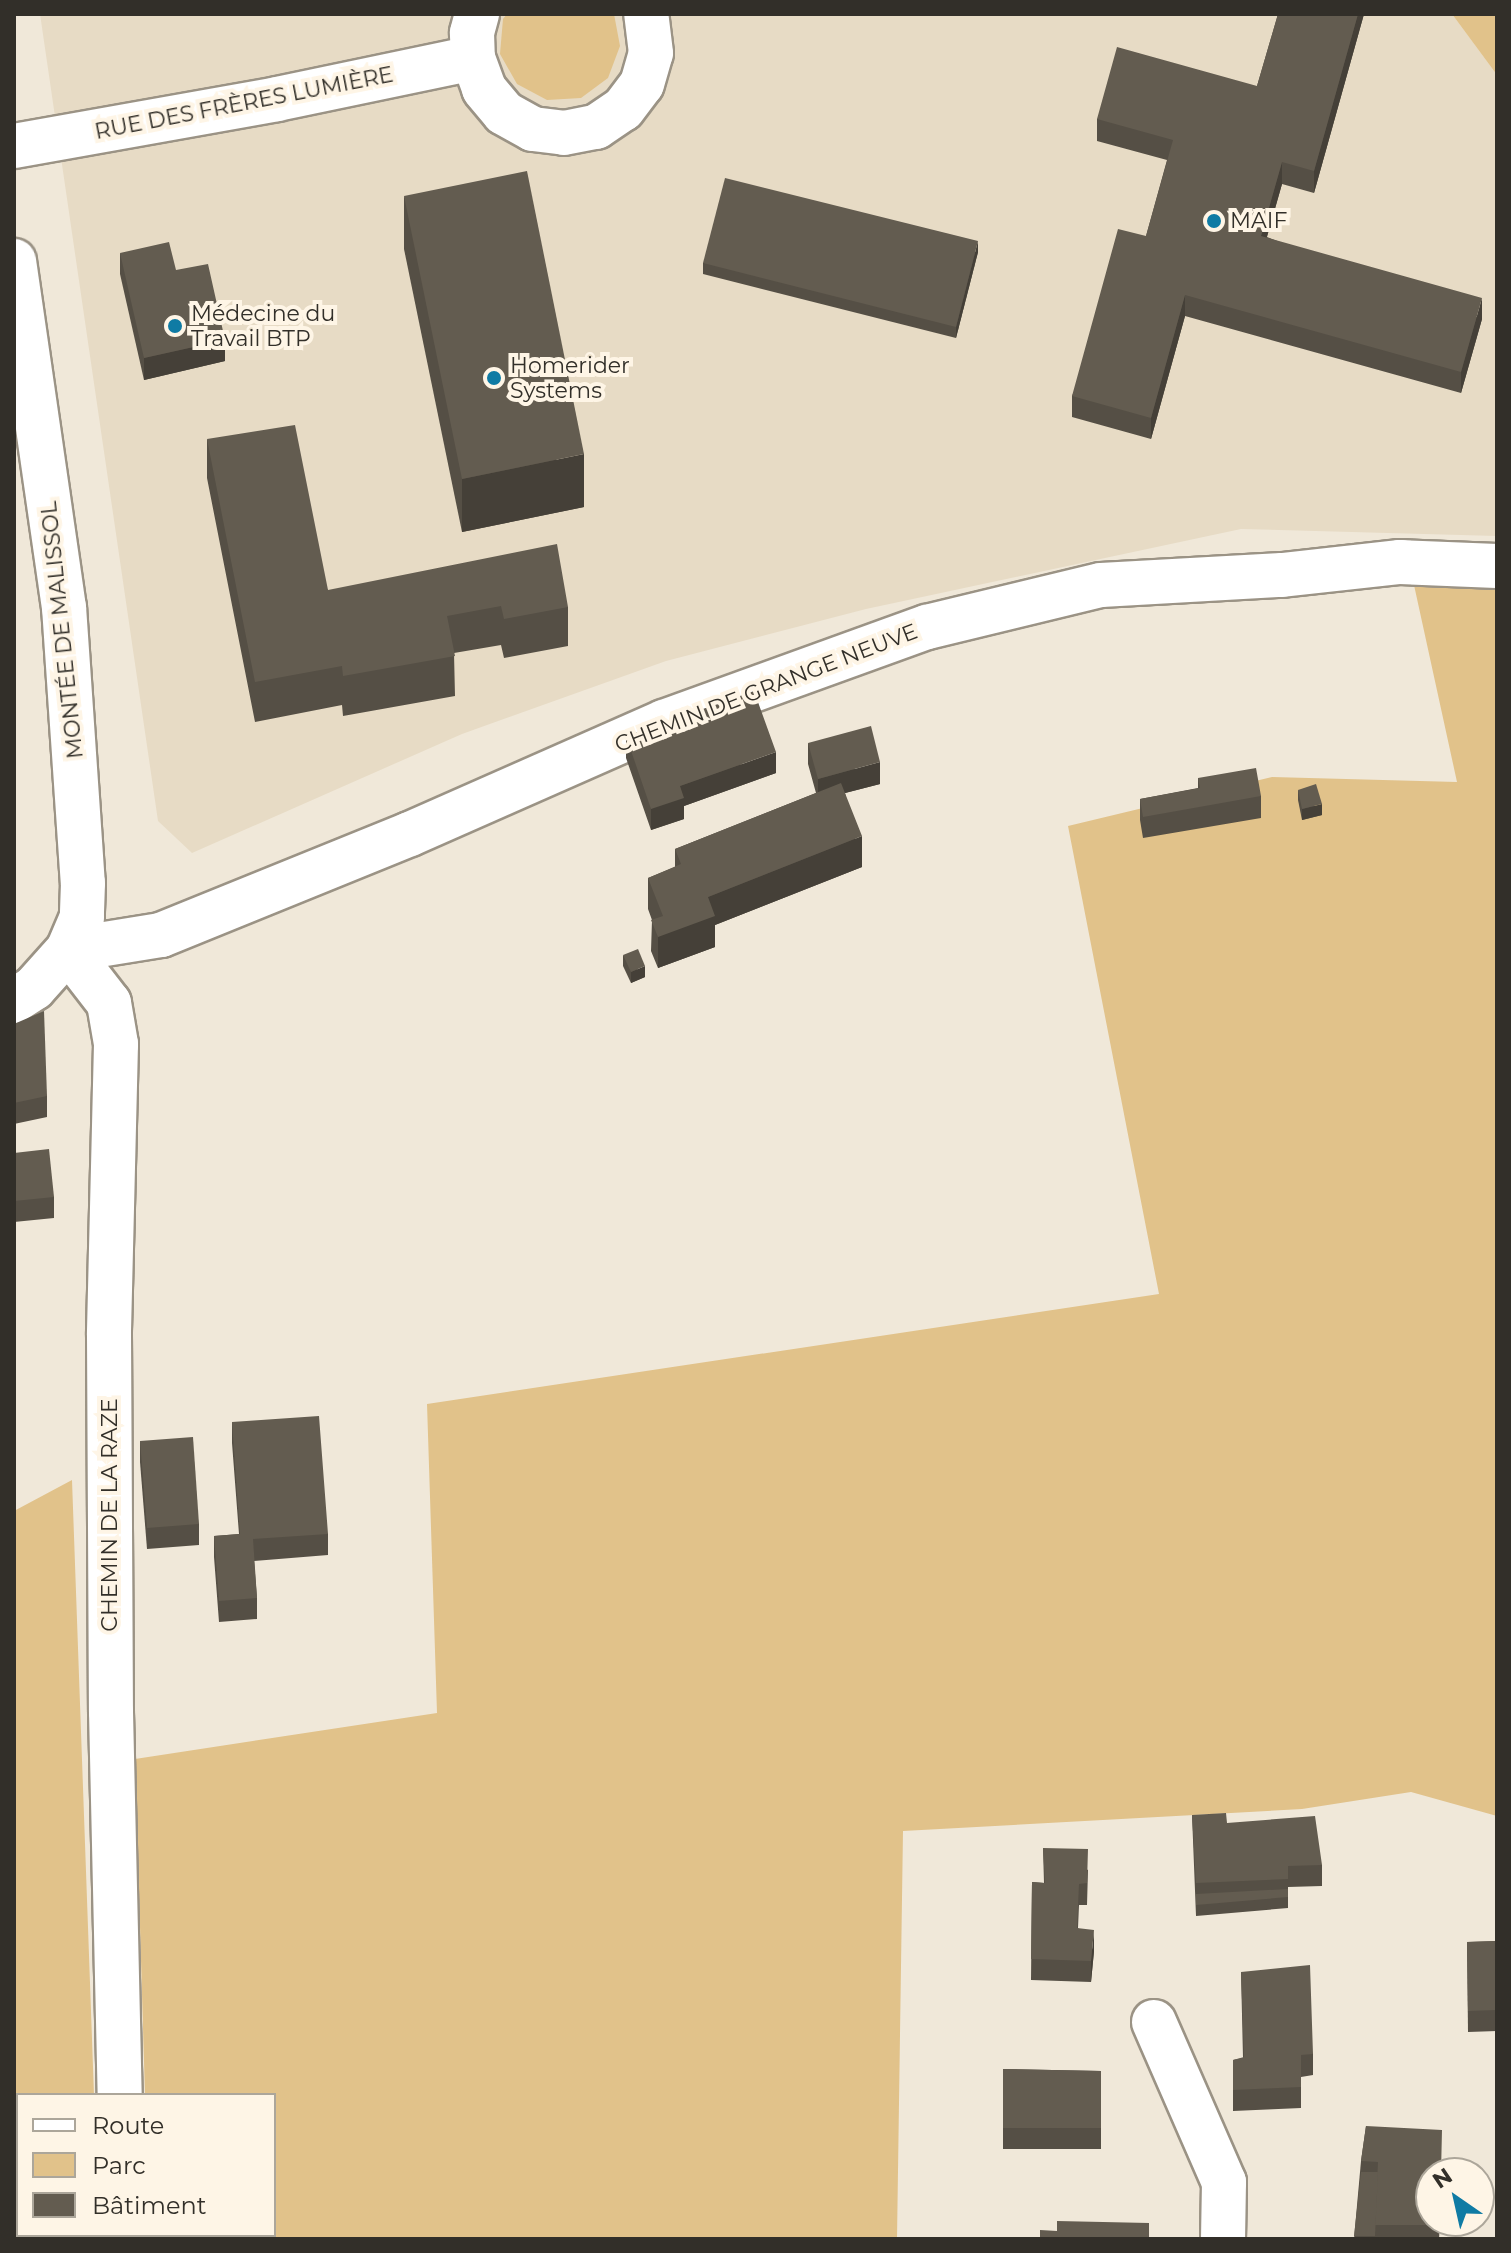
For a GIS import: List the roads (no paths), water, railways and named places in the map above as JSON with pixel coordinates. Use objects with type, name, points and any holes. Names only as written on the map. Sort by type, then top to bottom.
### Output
[{"type":"street","points":[[477,14],[472,33],[473,58],[484,89],[504,113],[533,129],[564,133],[596,127],[623,109],[642,84],[651,53],[646,14]]},
{"type":"street","name":"RUE DES FRÈRES LUMIÈRE","points":[[14,146],[277,99],[473,58]]},
{"type":"street","name":"MONTÉE DE MALISSOL","points":[[14,261],[64,607],[83,883],[82,917],[68,950]]},
{"type":"street","name":"CHEMIN DE GRANGE NEUVE","points":[[68,950],[161,935],[410,834],[664,722],[927,627],[1101,585],[1282,575],[1400,562],[1497,566]]},
{"type":"street","points":[[14,1001],[34,988],[68,950]]},
{"type":"street","name":"CHEMIN DE LA RAZE","points":[[68,950],[109,1003],[116,1044],[109,1350],[111,1712],[120,2093]]},
{"type":"street","points":[[1154,2022],[1224,2182],[1223,2239]]},
{"type":"place","name":"MAIF","points":[[1214,221]]},
{"type":"place","name":"Médecine du Travail BTP","points":[[175,326]]},
{"type":"place","name":"Homerider Systems","points":[[494,378]]}]
